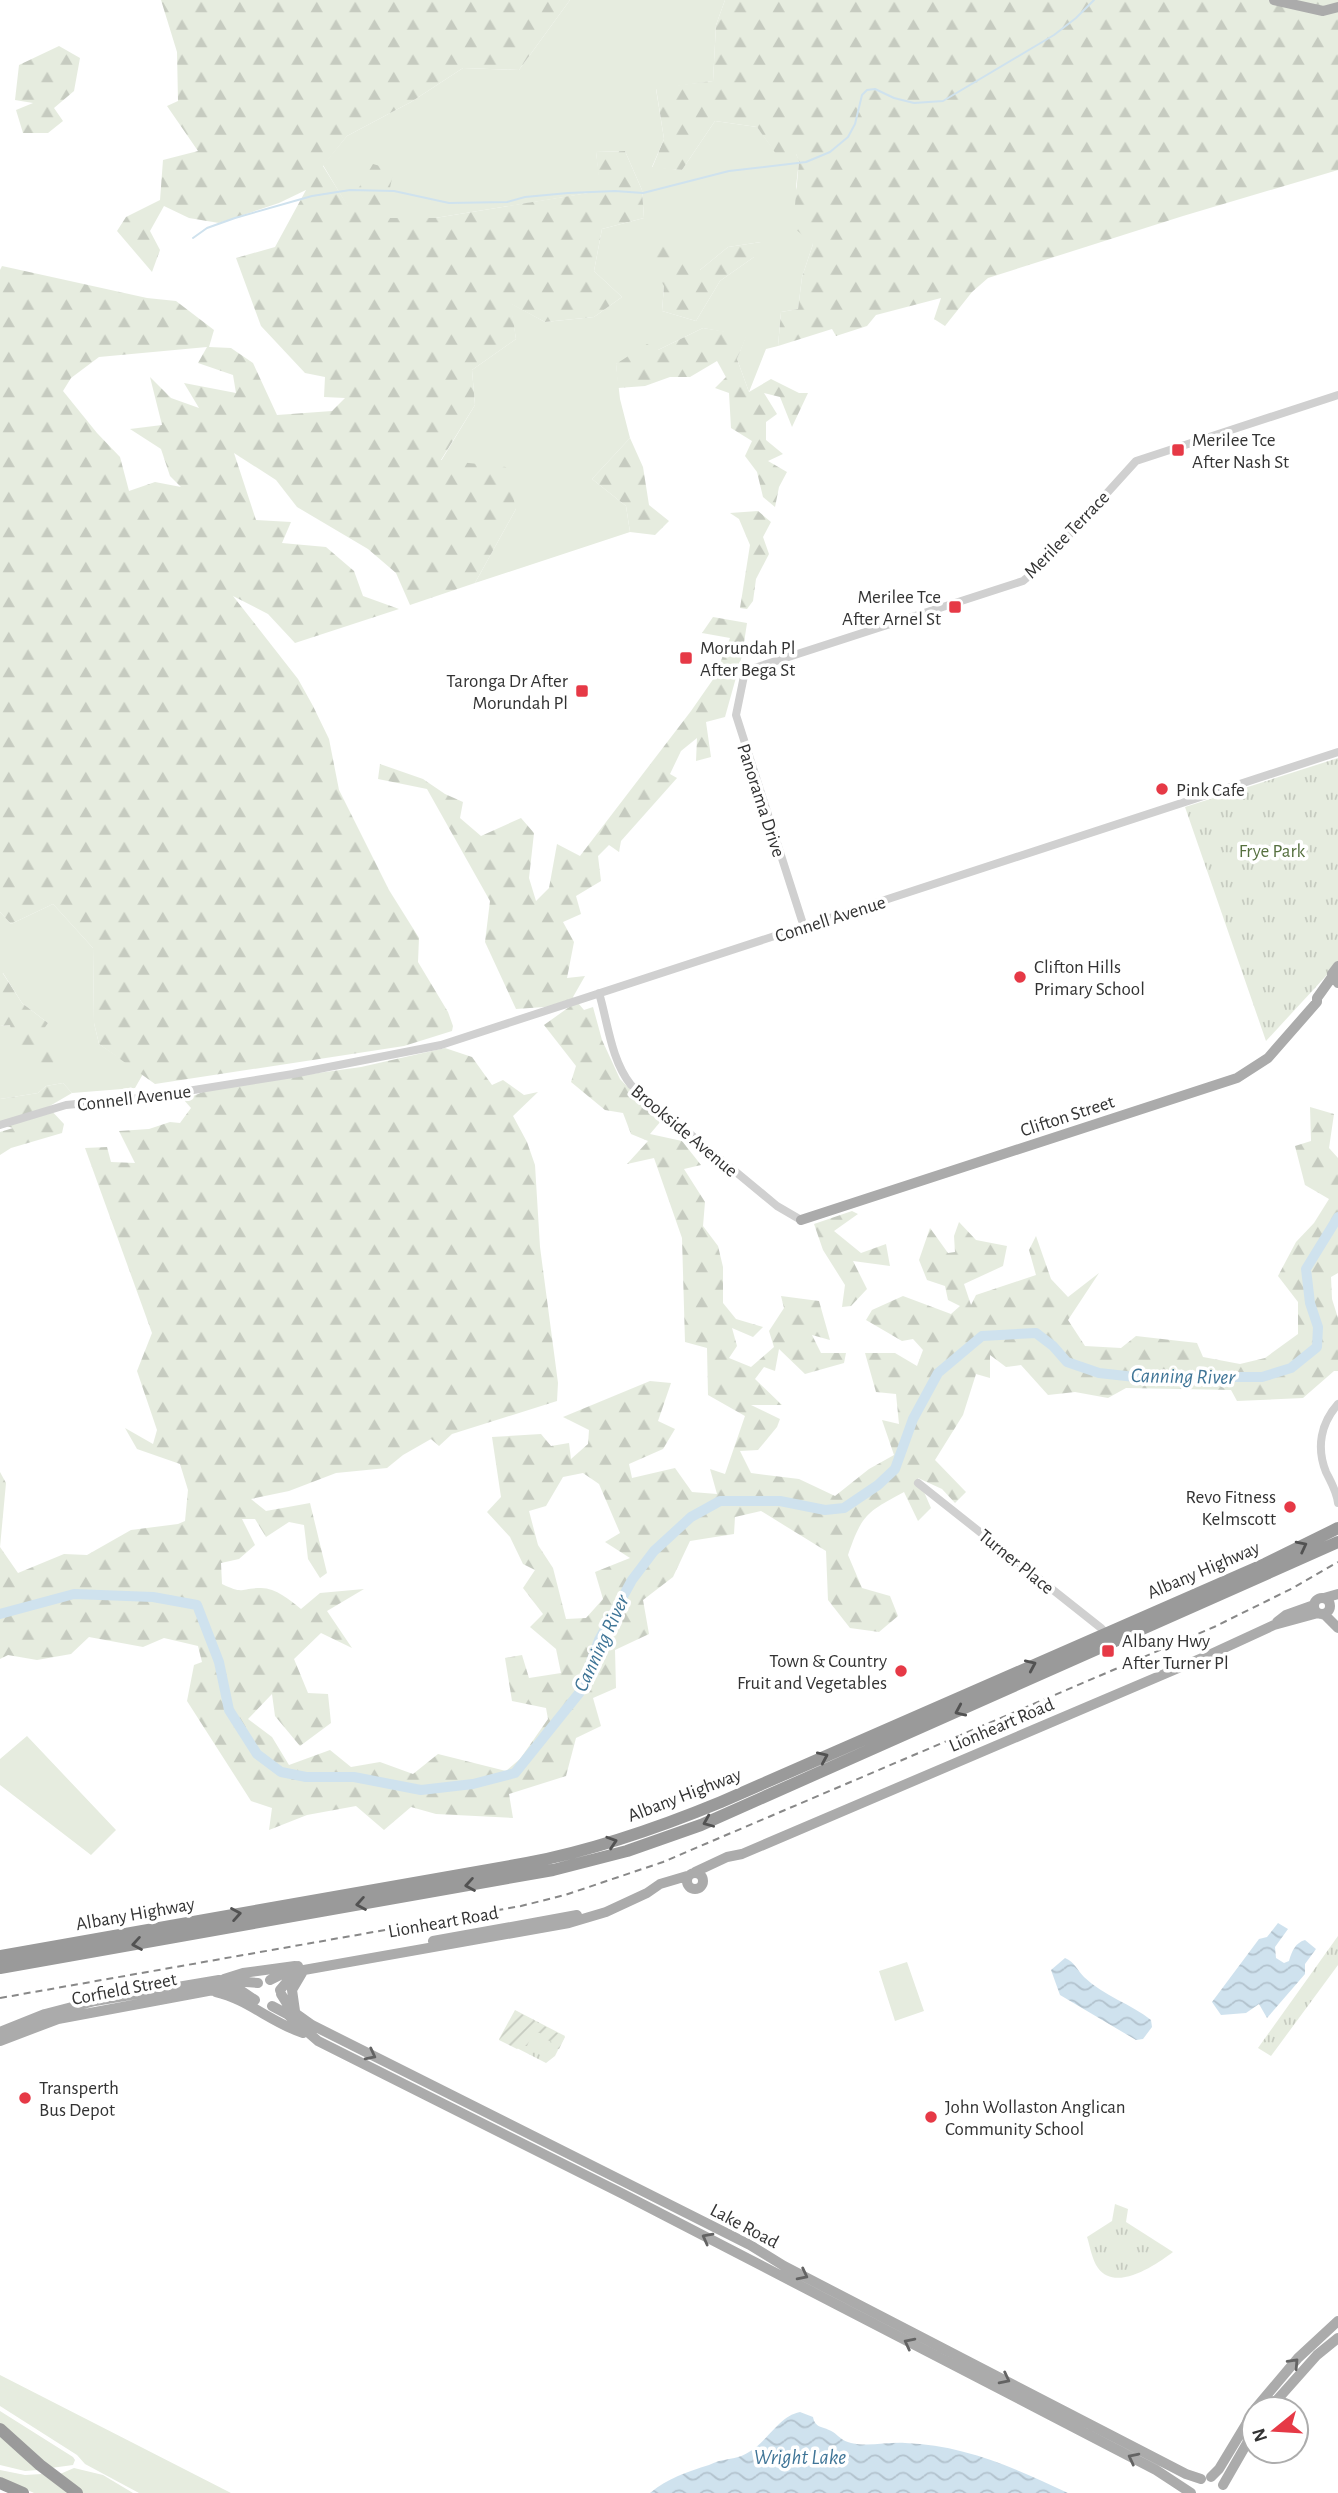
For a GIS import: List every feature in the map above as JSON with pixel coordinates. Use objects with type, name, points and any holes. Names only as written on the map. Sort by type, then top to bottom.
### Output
[{"type":"highway","name":"Albany Highway","points":[[0,1968],[192,1928],[427,1886],[576,1865],[676,1828],[930,1717],[1109,1637],[1338,1528]]},
{"type":"highway","name":"Albany Highway","points":[[1109,1637],[1219,1597],[1338,1542]]},
{"type":"highway","name":"Albany Highway","points":[[0,1956],[192,1928]]},
{"type":"highway","points":[[0,2429],[40,2465],[77,2493]]},
{"type":"highway","points":[[0,2483],[23,2493]]},
{"type":"main road","points":[[1274,0],[1323,11],[1338,7]]},
{"type":"main road","name":"Clifton Street","points":[[801,1220],[1237,1078],[1268,1058],[1317,1002],[1321,1002],[1336,981],[1334,970],[1338,966]]},
{"type":"main road","name":"Lionheart Road","points":[[270,1980],[302,1968],[569,1923],[606,1912],[660,1884],[694,1879],[727,1857],[741,1854],[1274,1625],[1325,1607],[1338,1594]]},
{"type":"main road","points":[[1325,1607],[1338,1621]]},
{"type":"main road","points":[[1325,1607],[1325,1615],[1338,1628]]},
{"type":"main road","points":[[224,1979],[243,1973],[302,1968],[292,1990],[292,2001],[297,2015]]},
{"type":"main road","name":"Lionheart Road","points":[[280,1992],[302,1968]]},
{"type":"main road","name":"Corfield Street","points":[[0,2032],[45,2014],[95,2001],[224,1979],[258,1983]]},
{"type":"main road","points":[[270,1980],[277,1984],[280,1992],[278,2001],[272,2006],[261,2005],[255,2000],[254,1992],[258,1983],[270,1980]]},
{"type":"main road","name":"Corfield Street","points":[[0,2041],[58,2019],[208,1991],[236,1988],[255,2000]]},
{"type":"main road","points":[[208,1991],[236,1998],[285,2025],[310,2035]]},
{"type":"main road","name":"Lake Road","points":[[280,1992],[287,2005],[312,2025],[750,2245],[784,2266],[1186,2474],[1206,2478],[1225,2490]]},
{"type":"main road","name":"Lake Road","points":[[272,2006],[287,2014],[310,2035],[1097,2439],[1156,2470],[1192,2493]]},
{"type":"main road","points":[[1267,2395],[1298,2358],[1338,2321]]},
{"type":"main road","points":[[1281,2395],[1317,2355],[1338,2338]]},
{"type":"main road","points":[[1192,2493],[1195,2486],[1219,2469],[1240,2435]]},
{"type":"main road","points":[[1225,2490],[1240,2459]]},
{"type":"street","name":"Merilee Terrace","points":[[746,671],[1023,581],[1041,566],[1136,461],[1338,395]]},
{"type":"street","name":"Panorama Drive","points":[[746,671],[736,715],[804,927]]},
{"type":"street","name":"Connell Avenue","points":[[0,1125],[62,1106],[150,1097],[441,1045],[1338,752]]},
{"type":"street","name":"Brookside Avenue","points":[[596,994],[622,1072],[631,1085],[767,1198],[801,1220]]},
{"type":"street","points":[[1338,1404],[1327,1420],[1321,1444],[1323,1463],[1338,1496],[1338,1503]]},
{"type":"street","name":"Turner Place","points":[[918,1483],[1109,1637]]},
{"type":"green space","points":[[161,0],[570,0],[519,70],[463,68],[411,102],[347,136],[323,166],[348,206],[373,164],[394,170],[383,218],[435,218],[600,191],[596,152],[625,151],[642,190],[644,218],[602,229],[594,271],[622,297],[594,317],[545,322],[511,304],[516,339],[472,370],[475,405],[441,460],[506,467],[516,509],[475,583],[410,605],[396,573],[368,549],[297,507],[276,480],[234,453],[256,520],[291,522],[282,543],[326,547],[354,571],[363,596],[399,609],[295,643],[268,614],[233,596],[298,679],[313,706],[329,739],[339,790],[389,890],[419,938],[418,962],[448,1012],[453,1026],[452,1031],[404,1046],[155,1084],[99,1044],[94,1023],[93,948],[53,904],[11,924],[0,912],[0,270],[2,266],[147,298],[176,301],[214,330],[209,347],[231,348],[253,363],[277,415],[332,411],[345,398],[324,397],[325,377],[305,373],[261,326],[236,258],[275,247],[306,190],[279,203],[219,223],[189,218],[164,206],[150,231],[160,250],[152,272],[117,231],[126,217],[160,200],[163,160],[198,151],[167,106],[178,101],[177,52]],"holes":[[[207,347],[198,363],[233,375],[236,393],[184,383],[199,408],[171,398],[150,377],[162,425],[130,429],[161,449],[170,476],[181,487],[155,482],[129,491],[120,457],[63,391],[71,378],[99,357]]]},
{"type":"green space","points":[[570,0],[725,0],[716,25],[713,81],[656,89],[664,139],[652,167],[682,170],[715,121],[757,127],[776,153],[796,154],[799,160],[796,187],[813,244],[802,277],[798,309],[781,312],[778,346],[766,349],[749,392],[737,359],[746,336],[703,328],[658,350],[616,364],[620,399],[630,438],[592,479],[626,506],[630,532],[475,583],[516,509],[441,461],[475,405],[472,370],[516,339],[510,303],[545,322],[594,317],[622,297],[594,271],[602,229],[644,218],[642,190],[625,151],[596,152],[601,191],[435,218],[383,218],[348,207],[323,165],[347,136],[411,102],[463,68],[519,70]],"holes":[[[761,242],[754,257],[720,281],[696,321],[662,311],[664,286],[700,270],[728,247]]]},
{"type":"green space","points":[[725,0],[1338,0],[1338,170],[988,278],[972,292],[945,326],[934,319],[941,298],[876,315],[867,326],[836,336],[832,329],[778,346],[781,312],[798,309],[802,277],[813,244],[793,227],[799,161],[796,154],[776,154],[757,127],[715,121],[682,170],[652,168],[664,139],[656,88],[713,81],[716,25]]},
{"type":"green space","points":[[59,46],[80,58],[74,91],[54,108],[63,121],[48,133],[23,133],[16,110],[33,103],[15,100],[19,65]]},
{"type":"green space","points":[[657,242],[700,270],[728,247],[761,242],[765,260],[754,257],[720,281],[696,321],[662,311],[664,286],[651,264]]},
{"type":"green space","points":[[703,328],[747,335],[737,359],[749,392],[771,379],[799,393],[808,393],[792,427],[780,397],[764,393],[777,414],[766,422],[766,440],[783,454],[768,461],[787,472],[779,487],[775,507],[763,497],[757,472],[745,456],[752,441],[731,428],[729,393],[715,388],[726,377],[717,361],[690,377],[670,377],[645,386],[618,388],[616,364],[647,344],[658,350]]},
{"type":"green space","points":[[630,438],[643,467],[649,505],[669,521],[655,535],[630,532],[626,506],[592,479]]},
{"type":"green space","points":[[758,511],[771,522],[763,537],[769,554],[756,579],[753,601],[747,609],[740,608],[750,545],[739,519],[730,513]]},
{"type":"green space","points":[[713,617],[747,623],[742,656],[725,717],[706,722],[711,757],[696,761],[697,738],[681,751],[670,774],[677,778],[621,841],[619,852],[609,845],[598,856],[601,881],[576,896],[581,914],[563,922],[574,942],[567,978],[585,976],[573,997],[584,1010],[593,1007],[602,1040],[620,1079],[661,1121],[650,1134],[682,1141],[701,1165],[684,1169],[705,1202],[703,1226],[718,1246],[723,1267],[723,1303],[736,1319],[763,1327],[753,1337],[732,1328],[737,1346],[729,1358],[751,1367],[774,1347],[769,1331],[784,1308],[781,1296],[819,1301],[830,1340],[812,1335],[821,1353],[846,1353],[844,1363],[805,1374],[779,1349],[775,1371],[764,1367],[755,1379],[782,1405],[751,1405],[780,1419],[777,1427],[758,1450],[740,1451],[751,1473],[799,1479],[835,1496],[869,1469],[894,1455],[882,1420],[899,1424],[896,1394],[876,1392],[865,1353],[895,1353],[917,1366],[923,1350],[913,1339],[902,1341],[866,1320],[872,1310],[903,1296],[951,1314],[960,1306],[948,1300],[945,1286],[927,1280],[919,1260],[930,1228],[948,1253],[955,1252],[954,1236],[959,1222],[976,1240],[1007,1246],[1003,1266],[964,1284],[971,1305],[976,1295],[1036,1275],[1029,1250],[1036,1236],[1051,1279],[1068,1297],[1099,1273],[1068,1320],[1085,1346],[1121,1348],[1136,1336],[1197,1343],[1203,1357],[1240,1364],[1265,1358],[1298,1334],[1298,1302],[1278,1276],[1296,1242],[1314,1223],[1329,1199],[1305,1185],[1295,1146],[1311,1141],[1310,1107],[1334,1114],[1329,1148],[1338,1158],[1338,1273],[1331,1277],[1332,1299],[1338,1318],[1338,1371],[1334,1371],[1303,1398],[1237,1401],[1231,1390],[1126,1388],[1108,1398],[1075,1392],[1048,1395],[1021,1365],[1006,1367],[990,1355],[990,1378],[976,1374],[963,1415],[935,1460],[966,1492],[955,1503],[942,1489],[918,1478],[931,1508],[918,1521],[904,1492],[867,1516],[857,1531],[848,1555],[862,1588],[890,1596],[898,1616],[879,1632],[850,1628],[828,1600],[826,1551],[761,1511],[735,1517],[734,1534],[690,1541],[673,1577],[643,1600],[649,1634],[615,1650],[616,1688],[593,1698],[601,1726],[576,1738],[566,1776],[509,1794],[513,1818],[436,1814],[411,1807],[384,1830],[356,1806],[307,1815],[269,1830],[272,1808],[251,1801],[187,1701],[194,1665],[202,1662],[198,1646],[164,1638],[143,1647],[89,1637],[71,1654],[37,1660],[8,1655],[0,1659],[0,1547],[18,1573],[64,1554],[87,1555],[131,1530],[185,1521],[188,1490],[180,1464],[137,1449],[125,1428],[153,1444],[157,1430],[137,1371],[152,1333],[85,1148],[107,1147],[111,1162],[135,1163],[119,1131],[149,1129],[170,1122],[180,1123],[191,1108],[184,1100],[212,1088],[361,1067],[445,1048],[472,1057],[492,1085],[503,1080],[524,1095],[538,1092],[513,1116],[527,1142],[535,1165],[540,1247],[558,1383],[557,1401],[452,1434],[439,1446],[431,1439],[387,1468],[336,1473],[289,1491],[251,1499],[266,1511],[310,1503],[327,1573],[320,1578],[308,1559],[304,1525],[289,1522],[266,1537],[255,1519],[242,1519],[255,1545],[239,1559],[221,1563],[222,1584],[239,1590],[272,1590],[301,1609],[320,1593],[364,1589],[327,1611],[352,1648],[321,1633],[294,1659],[308,1693],[328,1694],[331,1723],[300,1746],[275,1716],[272,1694],[248,1719],[272,1737],[289,1765],[330,1750],[351,1767],[380,1762],[413,1774],[438,1754],[506,1771],[520,1759],[548,1719],[546,1708],[512,1701],[505,1658],[522,1655],[529,1678],[561,1673],[556,1649],[530,1627],[543,1614],[523,1588],[535,1570],[523,1564],[510,1537],[487,1512],[501,1497],[492,1437],[541,1434],[551,1446],[569,1443],[571,1459],[588,1444],[589,1430],[563,1417],[650,1381],[671,1383],[658,1421],[675,1429],[663,1449],[629,1464],[632,1478],[675,1468],[692,1492],[717,1494],[710,1469],[725,1474],[745,1416],[708,1395],[707,1348],[685,1342],[682,1238],[654,1158],[627,1164],[648,1141],[631,1134],[623,1113],[605,1110],[571,1082],[576,1066],[544,1025],[572,1005],[516,1009],[485,942],[490,901],[427,789],[378,779],[380,764],[423,779],[463,802],[460,818],[481,836],[521,818],[534,833],[529,878],[536,901],[549,888],[557,844],[580,856],[714,678],[730,638],[702,633]],"holes":[[[583,1473],[599,1484],[620,1533],[605,1542],[630,1558],[595,1572],[603,1599],[586,1618],[566,1619],[553,1568],[538,1545],[529,1511],[546,1506],[563,1477]]]},
{"type":"green space","name":"Frye Park","points":[[1338,758],[1338,963],[1266,1041],[1185,807]]},
{"type":"green space","points":[[53,904],[93,948],[94,1023],[99,1044],[143,1074],[135,1088],[72,1093],[63,1083],[46,1086],[38,1093],[0,1099],[0,1026],[10,1025],[40,1033],[48,1023],[22,1003],[3,973],[0,973],[0,912],[11,924]]},
{"type":"green space","points":[[2,972],[22,1003],[48,1023],[41,1033],[57,1044],[52,1070],[16,1051],[10,1025],[0,1026]]},
{"type":"green space","points":[[63,1083],[72,1093],[48,1107],[64,1124],[62,1133],[11,1148],[0,1155],[0,1132],[13,1128],[0,1124],[0,1099],[38,1093],[46,1086]]},
{"type":"green space","points":[[852,1211],[858,1214],[834,1231],[861,1253],[886,1244],[890,1266],[853,1261],[867,1289],[851,1306],[842,1307],[845,1285],[823,1250],[814,1224]]},
{"type":"green space","points":[[0,1472],[6,1483],[0,1547]]},
{"type":"green space","points":[[27,1736],[116,1830],[91,1855],[0,1785],[0,1759]]},
{"type":"green space","points":[[1338,1936],[1338,1965],[1271,2056],[1258,2048]]},
{"type":"green space","points":[[907,1962],[924,2011],[895,2021],[879,1971]]},
{"type":"green space","points":[[515,2010],[565,2036],[555,2056],[546,2063],[499,2039]]},
{"type":"green space","points":[[516,2011],[565,2037],[559,2049],[553,2047],[554,2043],[545,2039],[542,2041],[543,2036],[540,2033],[533,2033],[527,2046],[517,2049],[499,2040]]},
{"type":"green space","points":[[1115,2204],[1128,2209],[1126,2222],[1173,2252],[1136,2274],[1115,2278],[1106,2275],[1096,2265],[1087,2237],[1112,2221]]},
{"type":"green space","points":[[0,2375],[231,2493],[139,2493],[85,2464],[77,2455],[0,2406]]},
{"type":"green space","points":[[0,2411],[73,2457],[73,2465],[51,2468],[0,2425]]},
{"type":"green space","points":[[0,2435],[38,2470],[25,2471],[0,2465]]},
{"type":"green space","points":[[74,2468],[103,2475],[133,2493],[82,2493],[60,2474]]},
{"type":"green space","points":[[0,2470],[25,2475],[42,2474],[70,2493],[34,2493],[0,2477]]},
{"type":"water","points":[[1278,1923],[1288,1929],[1275,1947],[1276,1958],[1284,1963],[1289,1961],[1294,1948],[1305,1940],[1316,1949],[1305,1964],[1305,1974],[1267,2018],[1259,2004],[1246,2013],[1221,2015],[1212,2002],[1259,1939],[1267,1937]]},
{"type":"water","points":[[1065,1958],[1092,1984],[1151,2020],[1152,2027],[1143,2039],[1136,2040],[1060,1995],[1051,1970]]},
{"type":"water","name":"Wright Lake","points":[[800,2412],[813,2417],[818,2425],[848,2442],[864,2445],[905,2443],[948,2448],[989,2459],[1068,2493],[650,2493],[678,2476],[746,2454],[786,2418]]},
{"type":"waterway","points":[[193,238],[207,228],[235,218],[312,196],[350,190],[394,191],[449,203],[507,202],[525,197],[568,193],[643,193],[729,171],[806,162],[830,152],[848,137],[855,124],[862,95],[867,90],[875,89],[914,103],[943,101],[1054,35],[1094,0]]},
{"type":"waterway","name":"Canning River","points":[[0,1614],[74,1594],[153,1597],[197,1605],[219,1662],[229,1710],[257,1754],[281,1772],[306,1777],[354,1777],[421,1790],[473,1784],[515,1773],[580,1692],[599,1640],[632,1580],[654,1551],[691,1517],[720,1501],[780,1501],[825,1510],[844,1508],[878,1485],[895,1469],[913,1419],[938,1373],[982,1336],[1036,1333],[1053,1346],[1067,1362],[1099,1373],[1135,1377],[1262,1377],[1291,1368],[1317,1347],[1318,1327],[1310,1303],[1306,1269],[1338,1217]]},
{"type":"railway","points":[[0,1998],[521,1906],[565,1895],[663,1862],[1214,1627],[1293,1588],[1338,1562]]},
{"type":"place","name":"Merilee Tce After Nash St","points":[[1178,450]]},
{"type":"place","name":"Merilee Tce After Arnel St","points":[[955,607]]},
{"type":"place","name":"Morundah Pl After Bega St","points":[[686,658]]},
{"type":"place","name":"Taronga Dr After Morundah Pl","points":[[582,691]]},
{"type":"place","name":"Pink Cafe","points":[[1162,789]]},
{"type":"place","name":"Clifton Hills Primary School","points":[[1020,977]]},
{"type":"place","name":"Revo Fitness Kelmscott","points":[[1290,1507]]},
{"type":"place","name":"Albany Hwy After Turner Pl","points":[[1108,1651]]},
{"type":"place","name":"Town & Country Fruit and Vegetables","points":[[901,1671]]},
{"type":"place","name":"Transperth Bus Depot","points":[[25,2098]]},
{"type":"place","name":"John Wollaston Anglican Community School","points":[[931,2117]]}]
